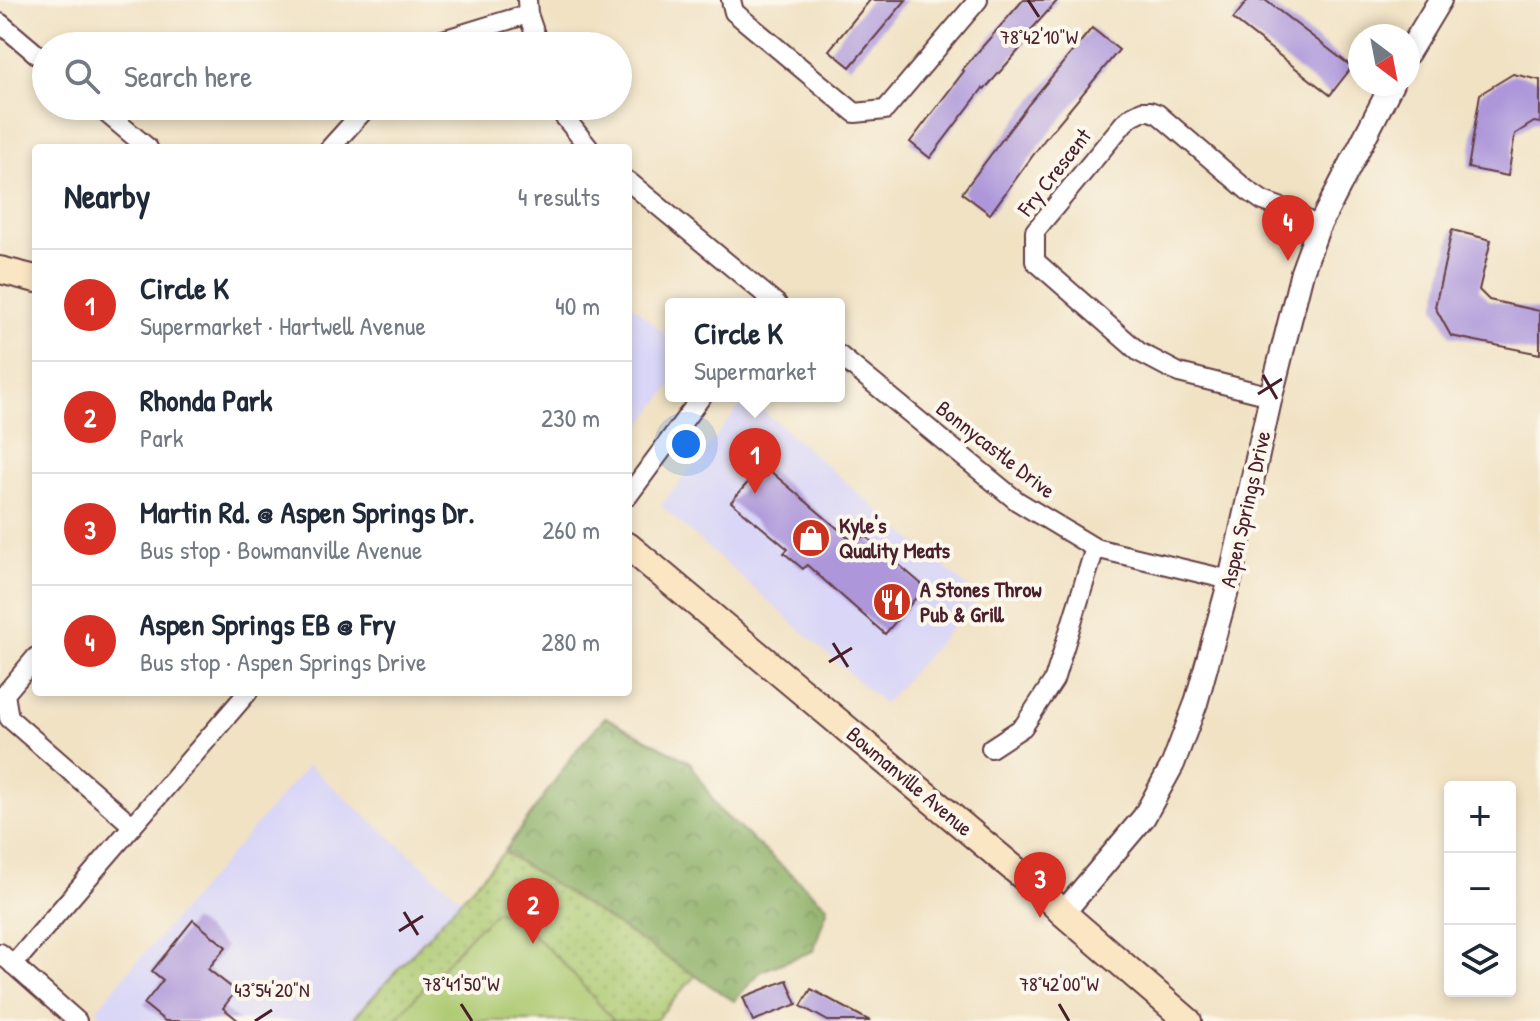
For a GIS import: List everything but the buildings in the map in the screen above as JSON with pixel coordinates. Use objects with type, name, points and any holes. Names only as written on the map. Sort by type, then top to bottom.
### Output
[{"type":"main road","points":[[0,270],[32,278]]},
{"type":"main road","name":"Bowmanville Avenue","points":[[632,549],[911,781],[1188,1021]]},
{"type":"street","points":[[731,0],[734,12],[855,113],[885,110],[978,0]]},
{"type":"street","points":[[1420,33],[1440,0]]},
{"type":"street","points":[[461,32],[528,7],[535,32]]},
{"type":"street","points":[[0,23],[32,50]]},
{"type":"street","name":"Aspen Springs Drive","points":[[1063,913],[1144,817],[1173,764],[1196,703],[1230,580],[1302,272],[1318,228],[1386,96]]},
{"type":"street","name":"Fry Crescent","points":[[1271,396],[1179,373],[1139,352],[1035,261],[1035,231],[1124,123],[1142,111],[1150,111],[1166,121],[1263,201],[1296,213],[1318,228]]},
{"type":"street","points":[[115,120],[143,144]]},
{"type":"street","points":[[334,144],[355,120]]},
{"type":"street","points":[[567,120],[586,144]]},
{"type":"street","points":[[632,184],[768,298]]},
{"type":"street","name":"Bonnycastle Drive","points":[[845,360],[1017,501],[1095,548],[1230,580]]},
{"type":"street","points":[[632,491],[698,402]]},
{"type":"street","points":[[991,748],[1023,727],[1054,680],[1095,548]]},
{"type":"street","points":[[32,662],[5,694],[9,718],[133,826]]},
{"type":"street","points":[[77,1021],[6,959],[133,826],[245,696]]},
{"type":"shaded area","points":[[632,305],[665,334],[665,394],[632,438]]},
{"type":"shaded area","points":[[743,402],[753,402],[979,597],[884,704],[661,506]]},
{"type":"shaded area","points":[[308,765],[461,899],[351,1021],[109,1021],[96,1009]]},
{"type":"green space","points":[[605,717],[690,762],[719,810],[828,907],[813,951],[761,971],[734,1001],[504,852],[578,748]]},
{"type":"green space","points":[[504,852],[695,976],[655,1021],[351,1021]]},
{"type":"green space","points":[[502,911],[518,926],[521,923],[563,963],[614,1021],[394,1021],[479,926],[495,912]]},
{"type":"place","name":"Aspen Springs EB @ Fry","points":[[1288,261]]},
{"type":"place","name":"Circle K","points":[[755,494]]},
{"type":"place","name":"Kyle's Quality Meats","points":[[811,538]]},
{"type":"place","name":"A Stones Throw Pub & Grill","points":[[892,602]]},
{"type":"place","name":"Martin Rd. @ Aspen Springs Dr.","points":[[1040,918]]},
{"type":"place","name":"Rhonda Park","points":[[533,944]]}]
